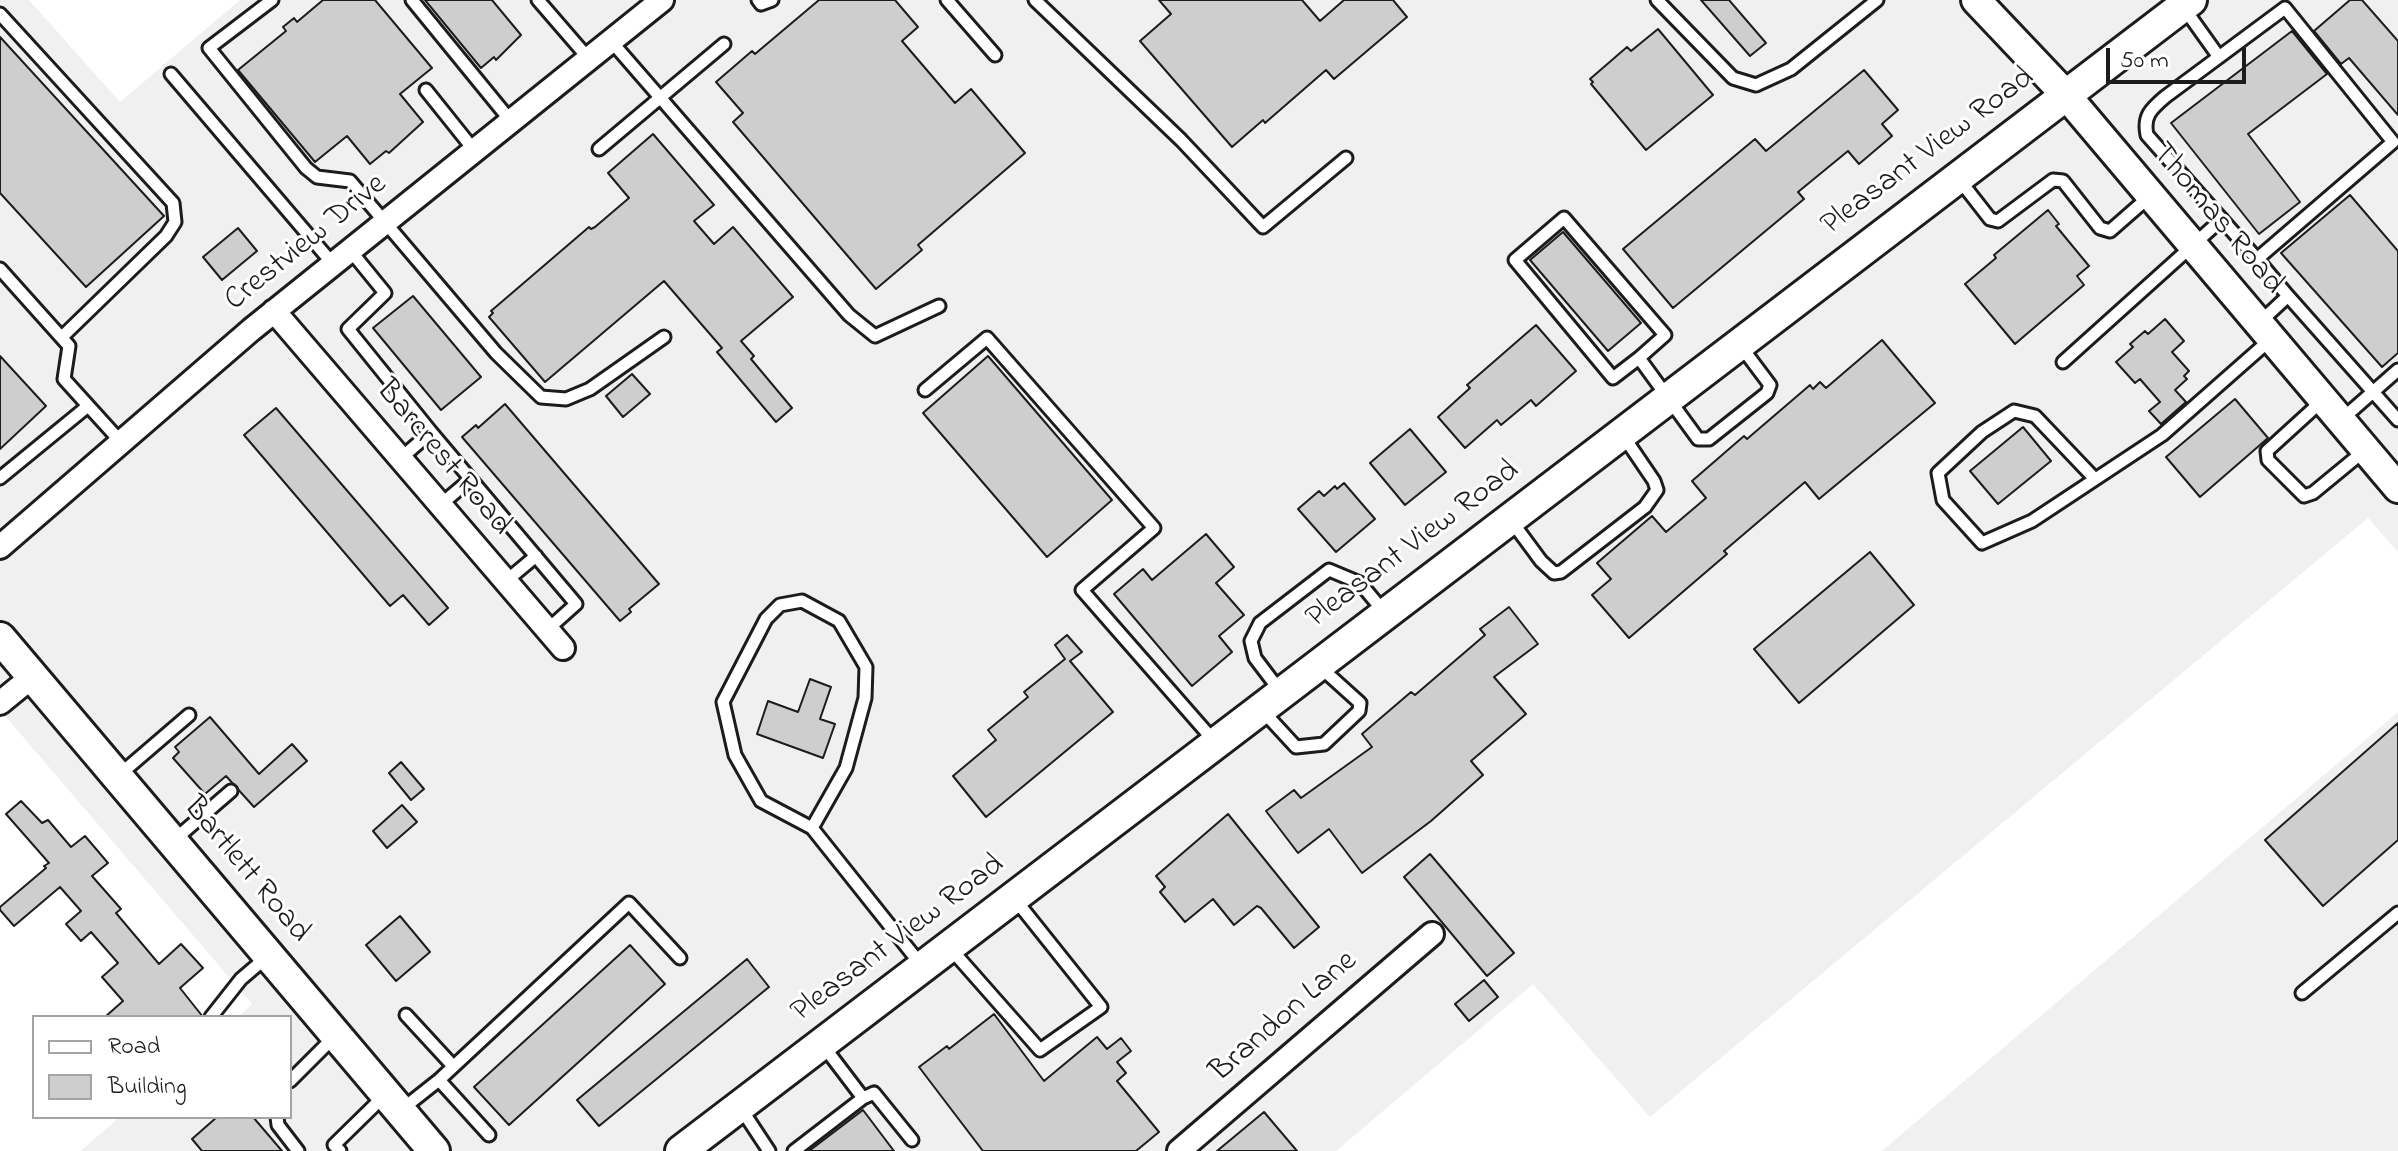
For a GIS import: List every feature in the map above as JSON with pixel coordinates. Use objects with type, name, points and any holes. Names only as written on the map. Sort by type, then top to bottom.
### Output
[{"type":"main road","name":"Pleasant View Road","points":[[685,1150],[2187,3]]},
{"type":"main road","name":"Bartlett Road","points":[[0,638],[434,1151]]},
{"type":"street","name":"Crestview Drive","points":[[0,547],[274,311],[662,0]]},
{"type":"street","name":"Thomas Road","points":[[1976,0],[2065,94],[2398,488]]},
{"type":"street","name":"Barcrest Road","points":[[274,311],[563,648]]},
{"type":"street","points":[[0,703],[33,676]]},
{"type":"street","name":"Brandon Lane","points":[[1179,1151],[1432,934]]},
{"type":"lane","points":[[272,0],[209,48],[306,168],[317,177],[350,181],[496,353],[541,397],[566,399],[590,389],[664,337]]},
{"type":"lane","points":[[412,0],[510,120]]},
{"type":"lane","points":[[538,0],[589,59]]},
{"type":"lane","points":[[758,0],[761,4],[772,0]]},
{"type":"lane","points":[[947,0],[995,55]]},
{"type":"lane","points":[[1035,0],[1181,140],[1263,227],[1346,158]]},
{"type":"lane","points":[[1657,0],[1733,78],[1756,85],[1791,69],[1877,0]]},
{"type":"lane","points":[[2187,3],[2219,57]]},
{"type":"lane","points":[[2257,259],[2393,142],[2285,8],[2148,110],[2144,124],[2147,135],[2398,420]]},
{"type":"lane","points":[[0,14],[173,203],[175,222],[166,236],[62,337]]},
{"type":"lane","points":[[611,41],[849,315],[875,336],[939,306]]},
{"type":"lane","points":[[599,149],[724,44]]},
{"type":"lane","points":[[171,74],[342,257],[385,293],[348,329],[576,604],[547,630]]},
{"type":"lane","points":[[426,90],[474,150]]},
{"type":"lane","points":[[1957,177],[1990,219],[1998,221],[2053,180],[2063,181],[2100,228],[2110,231],[2151,196]]},
{"type":"lane","points":[[1564,218],[1665,335],[1639,358],[1613,378],[1515,260],[1564,218]]},
{"type":"lane","points":[[2063,362],[2222,219]]},
{"type":"lane","points":[[0,269],[69,346],[64,379],[121,442]]},
{"type":"lane","points":[[2094,478],[2035,416],[2014,411],[1982,432],[1938,473],[1943,500],[1982,543],[2032,521],[2162,435],[2265,331],[2288,296]]},
{"type":"lane","points":[[925,390],[987,338],[1154,528],[1082,590],[1216,743]]},
{"type":"lane","points":[[1639,358],[1698,439],[1709,439],[1767,393],[1770,385],[1739,344]]},
{"type":"lane","points":[[2366,450],[2313,493],[2304,496],[2268,460],[2267,451],[2332,410],[2373,392],[2398,370]]},
{"type":"lane","points":[[0,478],[88,406]]},
{"type":"lane","points":[[400,459],[431,432]]},
{"type":"lane","points":[[1509,519],[1548,570],[1561,572],[1655,496],[1654,481],[1621,433]]},
{"type":"lane","points":[[439,506],[471,479]]},
{"type":"lane","points":[[505,582],[536,556]]},
{"type":"lane","points":[[1318,665],[1360,703],[1359,711],[1324,744],[1296,747],[1271,701],[1255,658],[1251,641],[1260,623],[1329,570],[1360,583],[1386,613]]},
{"type":"lane","points":[[812,828],[846,768],[865,698],[866,667],[839,621],[802,601],[780,605],[766,619],[723,702],[735,755],[761,801],[812,828],[922,967]]},
{"type":"lane","points":[[117,776],[189,715]]},
{"type":"lane","points":[[172,841],[231,791]]},
{"type":"lane","points":[[949,947],[1040,1050],[1101,1007],[1013,897]]},
{"type":"lane","points":[[334,1149],[393,1102],[439,1080],[629,903],[680,958]]},
{"type":"lane","points":[[2302,993],[2398,913]]},
{"type":"lane","points":[[213,1015],[241,979],[269,955]]},
{"type":"lane","points":[[406,1015],[453,1066]]},
{"type":"lane","points":[[292,1079],[336,1035]]},
{"type":"lane","points":[[821,1044],[863,1098]]},
{"type":"lane","points":[[439,1080],[489,1135]]},
{"type":"lane","points":[[794,1151],[863,1098],[874,1093],[912,1140]]},
{"type":"lane","points":[[739,1106],[769,1151]]},
{"type":"lane","points":[[277,1119],[278,1125],[298,1151]]},
{"type":"shaded area","points":[[0,0],[29,0],[120,102],[240,0],[2398,0],[2398,552],[2368,518],[1650,1117],[1533,984],[1336,1151],[80,1151],[118,1119],[292,1119],[292,1015],[240,1015],[252,1004],[0,710]]},
{"type":"shaded area","points":[[2398,712],[2398,1151],[1882,1151]]},
{"type":"building","points":[[323,0],[375,0],[432,68],[400,94],[423,122],[389,153],[386,151],[370,164],[347,136],[315,162],[238,70],[286,31],[283,27],[294,18],[297,22]]},
{"type":"building","points":[[425,0],[492,0],[521,35],[496,60],[494,57],[481,68]]},
{"type":"building","points":[[819,0],[895,0],[918,27],[902,41],[955,103],[971,89],[1025,153],[918,245],[922,250],[876,289],[733,122],[743,113],[716,82]]},
{"type":"building","points":[[1159,0],[1302,0],[1320,21],[1344,0],[1393,0],[1407,17],[1334,79],[1326,70],[1232,147],[1140,41],[1171,14]]},
{"type":"building","points":[[1701,0],[1729,0],[1766,43],[1750,56]]},
{"type":"building","points":[[2350,0],[2362,0],[2398,41],[2398,115],[2349,58],[2341,64],[2314,31]]},
{"type":"building","points":[[1658,29],[1713,95],[1646,150],[1590,79],[1627,47],[1631,51]]},
{"type":"building","points":[[2292,31],[2327,74],[2248,134],[2300,202],[2259,234],[2171,123]]},
{"type":"building","points":[[0,37],[164,216],[86,287],[0,193]]},
{"type":"building","points":[[1864,70],[1898,110],[1882,124],[1892,136],[1859,164],[1848,151],[1798,192],[1804,199],[1673,308],[1623,249],[1755,139],[1766,151]]},
{"type":"building","points":[[653,134],[714,205],[694,221],[714,244],[733,227],[793,297],[741,341],[754,356],[751,359],[792,408],[776,422],[717,352],[722,348],[664,281],[545,382],[489,317],[493,313],[491,311],[589,227],[595,227],[629,198],[608,173]]},
{"type":"building","points":[[2350,195],[2398,251],[2398,353],[2382,367],[2281,253]]},
{"type":"building","points":[[2048,210],[2059,224],[2056,226],[2089,266],[2077,276],[2084,285],[2015,344],[1965,284]]},
{"type":"building","points":[[238,228],[257,251],[222,280],[203,257]]},
{"type":"building","points":[[1563,232],[1641,323],[1608,351],[1530,260]]},
{"type":"building","points":[[413,296],[481,377],[441,410],[373,328]]},
{"type":"building","points":[[2165,319],[2184,341],[2172,352],[2189,371],[2184,376],[2187,379],[2175,390],[2186,402],[2161,424],[2149,411],[2160,402],[2140,379],[2135,383],[2116,362],[2133,347],[2130,344]]},
{"type":"building","points":[[1536,325],[1576,371],[1536,406],[1531,400],[1501,425],[1497,420],[1465,448],[1438,417],[1470,388],[1467,385]]},
{"type":"building","points":[[1882,340],[1935,403],[1819,499],[1805,482],[1629,638],[1592,595],[1611,579],[1597,563],[1652,516],[1666,532],[1706,498],[1692,481],[1810,385],[1813,389],[1820,382],[1826,388]]},
{"type":"building","points":[[0,356],[46,406],[0,449]]},
{"type":"building","points":[[988,356],[1112,500],[1047,557],[923,413]]},
{"type":"building","points":[[632,374],[650,394],[623,417],[606,396]]},
{"type":"building","points":[[2235,399],[2268,438],[2200,497],[2166,457]]},
{"type":"building","points":[[505,404],[659,584],[629,609],[631,612],[620,621],[462,437],[476,425],[478,428]]},
{"type":"building","points":[[276,408],[448,608],[429,625],[403,595],[390,606],[244,435]]},
{"type":"building","points":[[2023,427],[2051,461],[1998,504],[1970,471]]},
{"type":"building","points":[[1410,429],[1446,472],[1405,505],[1370,463]]},
{"type":"building","points":[[1344,483],[1375,519],[1336,552],[1298,509],[1319,491],[1324,496]]},
{"type":"building","points":[[1206,534],[1234,567],[1216,583],[1244,615],[1219,636],[1232,652],[1192,686],[1114,594],[1143,569],[1152,580]]},
{"type":"building","points":[[1870,552],[1914,605],[1799,703],[1754,649]]},
{"type":"building","points":[[1509,607],[1538,644],[1494,677],[1526,714],[1471,761],[1483,775],[1431,821],[1362,873],[1329,829],[1298,853],[1266,811],[1294,790],[1301,798],[1372,747],[1362,734],[1411,692],[1415,695],[1485,635],[1480,629]]},
{"type":"building","points":[[1067,635],[1082,652],[1070,661],[1113,712],[986,817],[953,776],[996,740],[988,730],[1028,697],[1024,692],[1065,659],[1055,645]]},
{"type":"building","points":[[810,679],[831,687],[820,719],[835,724],[823,758],[757,734],[768,701],[798,712]]},
{"type":"building","points":[[210,717],[259,774],[292,744],[307,761],[254,807],[226,776],[205,794],[173,758],[179,752],[175,747]]},
{"type":"building","points":[[2398,723],[2398,840],[2323,906],[2265,840]]},
{"type":"building","points":[[401,762],[424,789],[411,800],[389,773]]},
{"type":"building","points":[[21,801],[42,823],[48,820],[71,847],[85,836],[108,863],[92,876],[121,909],[116,913],[159,964],[181,944],[203,968],[180,988],[201,1015],[107,1015],[123,1001],[102,977],[118,963],[91,932],[81,941],[66,924],[81,911],[60,887],[14,926],[0,907],[49,863],[6,814]]},
{"type":"building","points":[[402,805],[417,822],[387,848],[373,831]]},
{"type":"building","points":[[1228,814],[1319,927],[1294,948],[1257,906],[1234,925],[1213,899],[1185,922],[1160,892],[1165,887],[1156,876]]},
{"type":"building","points":[[1430,854],[1514,953],[1487,976],[1404,877]]},
{"type":"building","points":[[400,916],[430,952],[396,981],[366,945]]},
{"type":"building","points":[[630,945],[665,984],[509,1125],[474,1087]]},
{"type":"building","points":[[747,959],[769,987],[599,1126],[577,1100]]},
{"type":"building","points":[[1484,980],[1498,997],[1469,1021],[1455,1004]]},
{"type":"building","points":[[994,1014],[1044,1081],[1097,1037],[1107,1049],[1121,1038],[1131,1051],[1117,1062],[1126,1073],[1117,1081],[1159,1132],[1136,1151],[983,1151],[919,1067],[947,1046],[949,1049]]},
{"type":"building","points":[[863,1110],[894,1151],[809,1151]]},
{"type":"building","points":[[1264,1112],[1297,1151],[1217,1151]]},
{"type":"building","points":[[215,1119],[255,1119],[282,1151],[202,1151],[192,1139]]}]
